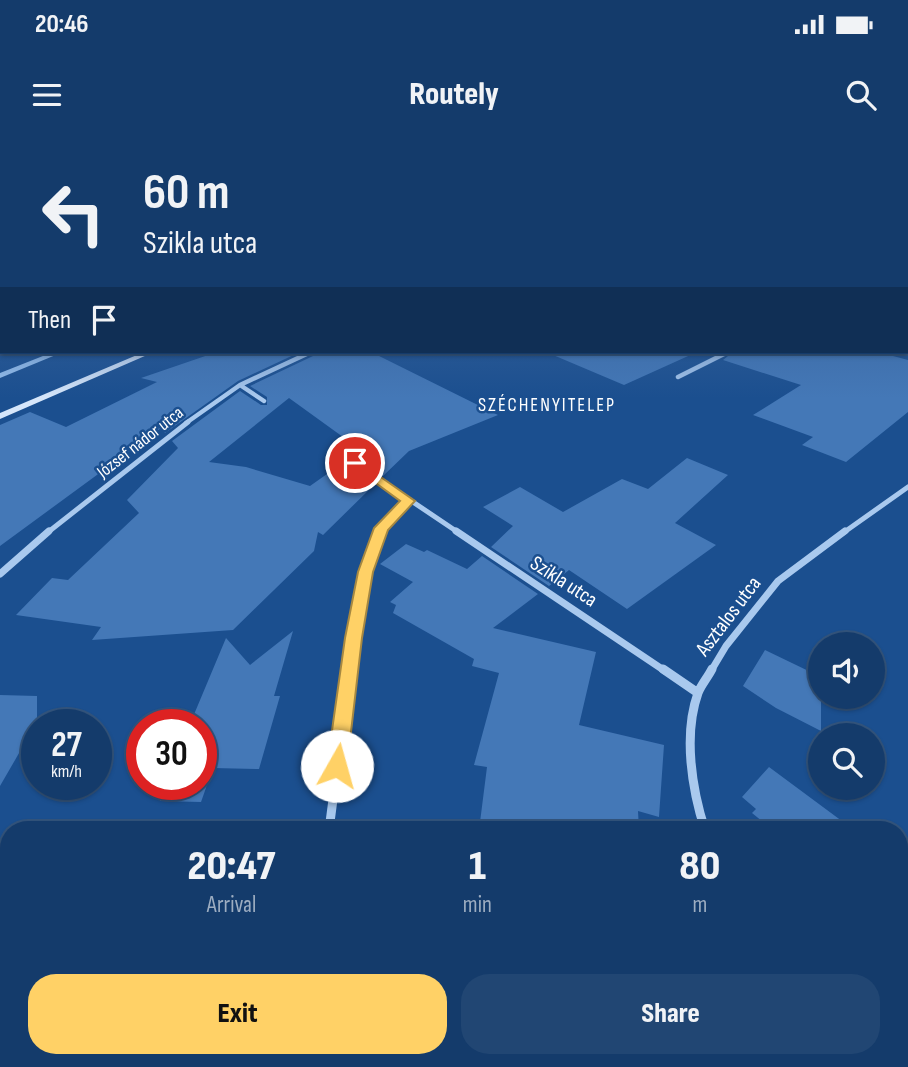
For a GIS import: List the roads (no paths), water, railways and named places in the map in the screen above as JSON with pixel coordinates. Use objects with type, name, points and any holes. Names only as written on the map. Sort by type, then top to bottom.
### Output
[{"type":"main road","points":[[0,416],[145,354]]},
{"type":"street","name":"József nádor utca","points":[[0,574],[20,554],[190,420],[240,385],[307,354]]},
{"type":"street","points":[[678,377],[724,354]]},
{"type":"street","points":[[240,385],[264,401]]},
{"type":"street","name":"Szikla utca","points":[[355,463],[698,693]]},
{"type":"street","name":"Asztalos utca","points":[[702,821],[696,801],[691,734],[698,693],[726,646],[779,581],[889,498],[908,487]]},
{"type":"street","points":[[330,821],[354,638],[366,572],[381,528],[408,501]]},
{"type":"waterway","points":[[0,376],[54,354]]},
{"type":"district","name":"SZÉCHENYITELEP","points":[[547,404]]}]
